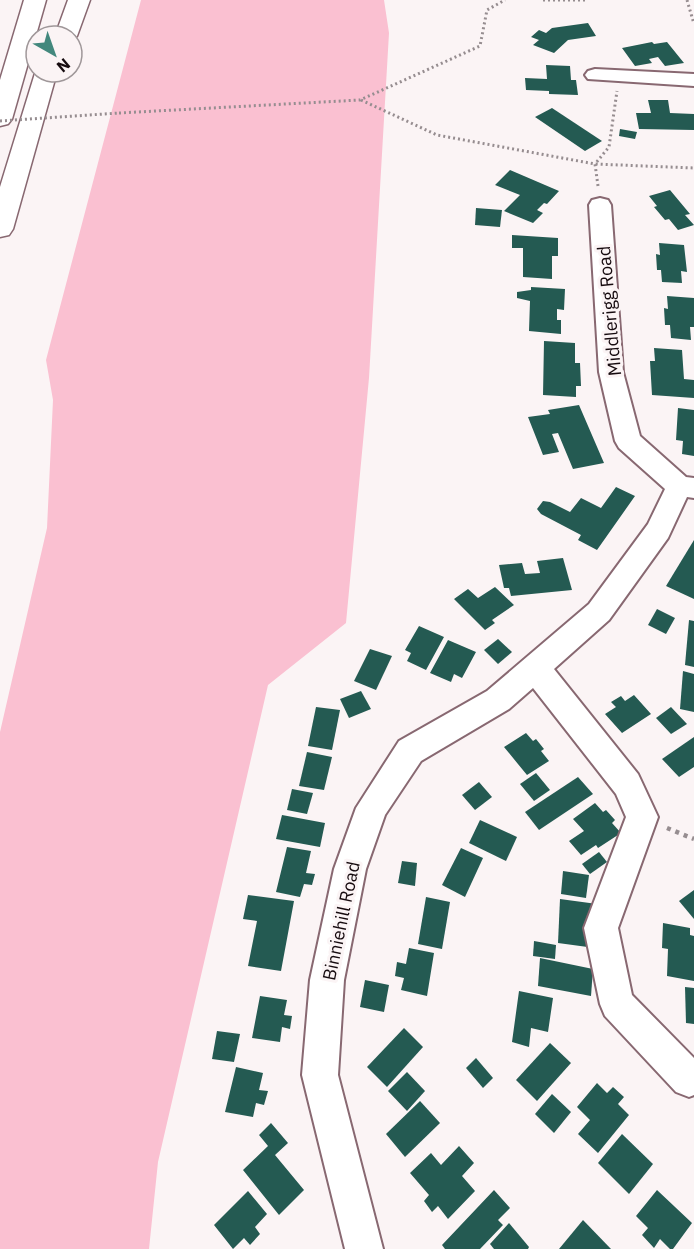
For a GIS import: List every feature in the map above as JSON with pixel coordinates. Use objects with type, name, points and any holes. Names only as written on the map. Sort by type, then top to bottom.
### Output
[{"type":"highway","points":[[1,116],[28,0]]},
{"type":"highway","points":[[1,116],[35,0]]},
{"type":"highway","points":[[60,24],[67,0]]},
{"type":"highway","points":[[70,24],[79,0]]},
{"type":"highway","points":[[0,229],[42,84]]},
{"type":"highway","points":[[10,194],[49,84]]},
{"type":"street","points":[[595,75],[694,80]]},
{"type":"street","name":"Middlerigg Road","points":[[600,205],[611,372],[628,441],[686,487]]},
{"type":"street","name":"Binniehill Road","points":[[364,1249],[320,1075],[327,980],[350,868],[372,808],[410,751],[498,700],[598,612],[658,530],[686,487]]},
{"type":"street","points":[[535,668],[627,784],[642,817],[601,928],[617,1004],[689,1080]]},
{"type":"path","points":[[1,116],[119,113],[360,100],[480,46],[487,10],[506,0]]},
{"type":"path","points":[[543,0],[586,0]]},
{"type":"path","points":[[687,0],[694,24]]},
{"type":"path","points":[[600,205],[595,164],[609,147],[619,76]]},
{"type":"path","points":[[360,100],[437,135],[595,164],[694,168]]},
{"type":"shaded area","points":[[141,0],[384,0],[389,33],[369,378],[346,623],[268,685],[158,1162],[149,1249],[0,1249],[0,732],[47,528],[53,400],[46,360]]},
{"type":"building","points":[[588,23],[596,36],[568,40],[554,53],[533,45],[539,40],[531,37],[539,30],[546,33],[552,28]]},
{"type":"building","points":[[652,42],[654,44],[667,42],[684,63],[665,66],[658,57],[649,59],[652,63],[635,66],[622,48]]},
{"type":"building","points":[[546,65],[570,66],[571,80],[576,80],[578,95],[526,90],[525,78],[547,79]]},
{"type":"building","points":[[648,100],[668,100],[670,113],[694,114],[694,130],[639,129],[636,113],[651,113]]},
{"type":"building","points":[[552,108],[602,141],[585,151],[535,117]]},
{"type":"building","points":[[620,129],[637,132],[635,139],[619,136]]},
{"type":"building","points":[[510,170],[559,191],[547,204],[544,203],[537,210],[543,213],[533,223],[504,211],[520,195],[495,185]]},
{"type":"building","points":[[670,190],[690,214],[685,215],[694,225],[678,230],[654,207],[657,206],[649,196]]},
{"type":"building","points":[[476,208],[502,210],[500,227],[475,225]]},
{"type":"building","points":[[512,235],[558,238],[558,256],[552,256],[552,279],[523,277],[523,248],[512,248]]},
{"type":"building","points":[[659,243],[684,245],[687,272],[681,271],[682,283],[662,282],[661,270],[657,270],[656,254],[660,255]]},
{"type":"building","points":[[531,287],[565,289],[564,310],[557,309],[557,320],[561,320],[561,334],[529,331],[530,301],[517,298],[517,292],[531,290]]},
{"type":"building","points":[[667,296],[694,298],[694,327],[690,327],[691,340],[671,338],[670,325],[665,325],[664,308],[668,309]]},
{"type":"building","points":[[544,341],[575,343],[575,363],[580,363],[581,386],[576,386],[576,397],[543,395]]},
{"type":"building","points":[[654,348],[682,350],[684,379],[694,380],[694,398],[652,395],[650,361],[655,361]]},
{"type":"building","points":[[579,405],[604,463],[573,469],[558,433],[552,434],[559,452],[543,455],[528,417],[550,414],[548,410]]},
{"type":"building","points":[[678,408],[694,410],[694,456],[682,454],[683,441],[676,440]]},
{"type":"building","points":[[616,487],[635,496],[597,550],[578,540],[581,535],[541,514],[537,509],[543,501],[570,512],[581,498],[601,508]]},
{"type":"building","points":[[694,540],[694,599],[666,586]]},
{"type":"building","points":[[563,558],[572,590],[511,596],[509,588],[504,588],[499,565],[522,563],[525,574],[540,573],[537,561]]},
{"type":"building","points":[[495,587],[514,605],[492,620],[495,623],[485,630],[454,599],[468,589],[478,598]]},
{"type":"building","points":[[657,609],[675,618],[666,634],[648,625]]},
{"type":"building","points":[[689,620],[694,621],[694,667],[685,665]]},
{"type":"building","points":[[419,626],[444,637],[426,670],[407,661],[411,653],[405,650]]},
{"type":"building","points":[[498,639],[512,652],[498,664],[484,650]]},
{"type":"building","points":[[448,640],[476,652],[462,678],[454,674],[451,682],[430,673]]},
{"type":"building","points":[[370,649],[392,656],[376,690],[354,681]]},
{"type":"building","points":[[683,671],[694,674],[694,712],[680,709]]},
{"type":"building","points":[[361,691],[371,709],[349,718],[340,699]]},
{"type":"building","points":[[634,695],[651,714],[622,733],[605,714],[616,707],[611,702],[621,696],[625,701]]},
{"type":"building","points":[[316,707],[340,710],[332,750],[308,746]]},
{"type":"building","points":[[671,707],[687,724],[671,734],[656,718]]},
{"type":"building","points":[[526,733],[533,741],[536,739],[544,749],[541,751],[549,761],[527,775],[504,747]]},
{"type":"building","points":[[694,737],[694,767],[679,777],[662,759]]},
{"type":"building","points":[[307,752],[332,757],[324,790],[299,786]]},
{"type":"building","points":[[536,773],[550,790],[534,801],[520,784]]},
{"type":"building","points":[[578,777],[593,794],[539,830],[525,812]]},
{"type":"building","points":[[479,782],[492,797],[475,810],[462,795]]},
{"type":"building","points":[[292,789],[313,793],[307,814],[287,810]]},
{"type":"building","points":[[595,803],[615,820],[612,823],[621,833],[598,848],[596,845],[581,855],[569,841],[584,831],[573,819]]},
{"type":"building","points":[[282,815],[325,823],[320,847],[276,839]]},
{"type":"building","points":[[480,820],[517,837],[506,861],[469,843]]},
{"type":"building","points":[[287,847],[311,851],[306,873],[315,874],[312,885],[304,884],[300,897],[276,892]]},
{"type":"building","points":[[461,848],[483,858],[465,897],[442,885]]},
{"type":"building","points":[[599,852],[607,862],[590,874],[582,864]]},
{"type":"building","points":[[402,861],[417,863],[415,886],[398,883]]},
{"type":"building","points":[[563,871],[589,875],[586,898],[561,894]]},
{"type":"building","points":[[694,890],[694,919],[679,901]]},
{"type":"building","points":[[248,895],[294,901],[281,971],[248,966],[257,921],[243,919]]},
{"type":"building","points":[[426,897],[450,902],[442,949],[418,944]]},
{"type":"building","points":[[560,899],[597,904],[595,948],[558,943]]},
{"type":"building","points":[[663,923],[690,928],[690,935],[694,936],[694,981],[667,976],[668,949],[662,948]]},
{"type":"building","points":[[534,941],[556,945],[555,959],[533,956]]},
{"type":"building","points":[[409,948],[434,953],[427,996],[401,990],[404,978],[395,976],[397,962],[406,964]]},
{"type":"building","points":[[540,958],[593,969],[591,996],[538,986]]},
{"type":"building","points":[[365,980],[389,985],[384,1012],[360,1007]]},
{"type":"building","points":[[685,987],[694,988],[694,1024],[686,1023]]},
{"type":"building","points":[[519,991],[553,998],[548,1032],[531,1028],[529,1047],[512,1042]]},
{"type":"building","points":[[260,996],[287,1000],[284,1015],[292,1016],[290,1029],[282,1027],[280,1042],[252,1038]]},
{"type":"building","points":[[404,1028],[423,1047],[387,1087],[367,1067]]},
{"type":"building","points":[[217,1031],[240,1034],[234,1062],[212,1059]]},
{"type":"building","points":[[550,1043],[571,1063],[537,1101],[516,1080]]},
{"type":"building","points":[[476,1058],[493,1078],[483,1088],[466,1068]]},
{"type":"building","points":[[236,1067],[263,1073],[259,1090],[268,1091],[264,1105],[256,1103],[253,1117],[225,1112]]},
{"type":"building","points":[[407,1072],[425,1091],[407,1111],[388,1091]]},
{"type":"building","points":[[597,1083],[607,1093],[613,1087],[624,1097],[618,1104],[629,1115],[598,1153],[578,1134],[590,1120],[577,1107]]},
{"type":"building","points":[[552,1094],[571,1112],[554,1133],[535,1114]]},
{"type":"building","points":[[420,1101],[440,1123],[405,1157],[386,1134]]},
{"type":"building","points":[[271,1123],[288,1143],[275,1155],[304,1190],[279,1215],[243,1170],[268,1146],[259,1135]]},
{"type":"building","points":[[622,1134],[653,1164],[629,1194],[598,1163]]},
{"type":"building","points":[[459,1146],[474,1163],[462,1176],[475,1191],[448,1219],[438,1206],[432,1212],[424,1201],[429,1195],[410,1173],[431,1153],[441,1165]]},
{"type":"building","points":[[494,1190],[510,1208],[498,1220],[503,1225],[480,1249],[445,1249],[442,1245]]},
{"type":"building","points":[[657,1190],[692,1223],[673,1249],[670,1249],[660,1239],[654,1248],[642,1235],[648,1228],[636,1216]]},
{"type":"building","points":[[248,1191],[267,1214],[255,1227],[260,1234],[250,1245],[244,1238],[233,1249],[214,1225]]},
{"type":"building","points":[[583,1220],[611,1249],[559,1249]]},
{"type":"building","points":[[509,1223],[529,1247],[528,1249],[494,1249],[490,1244]]}]
